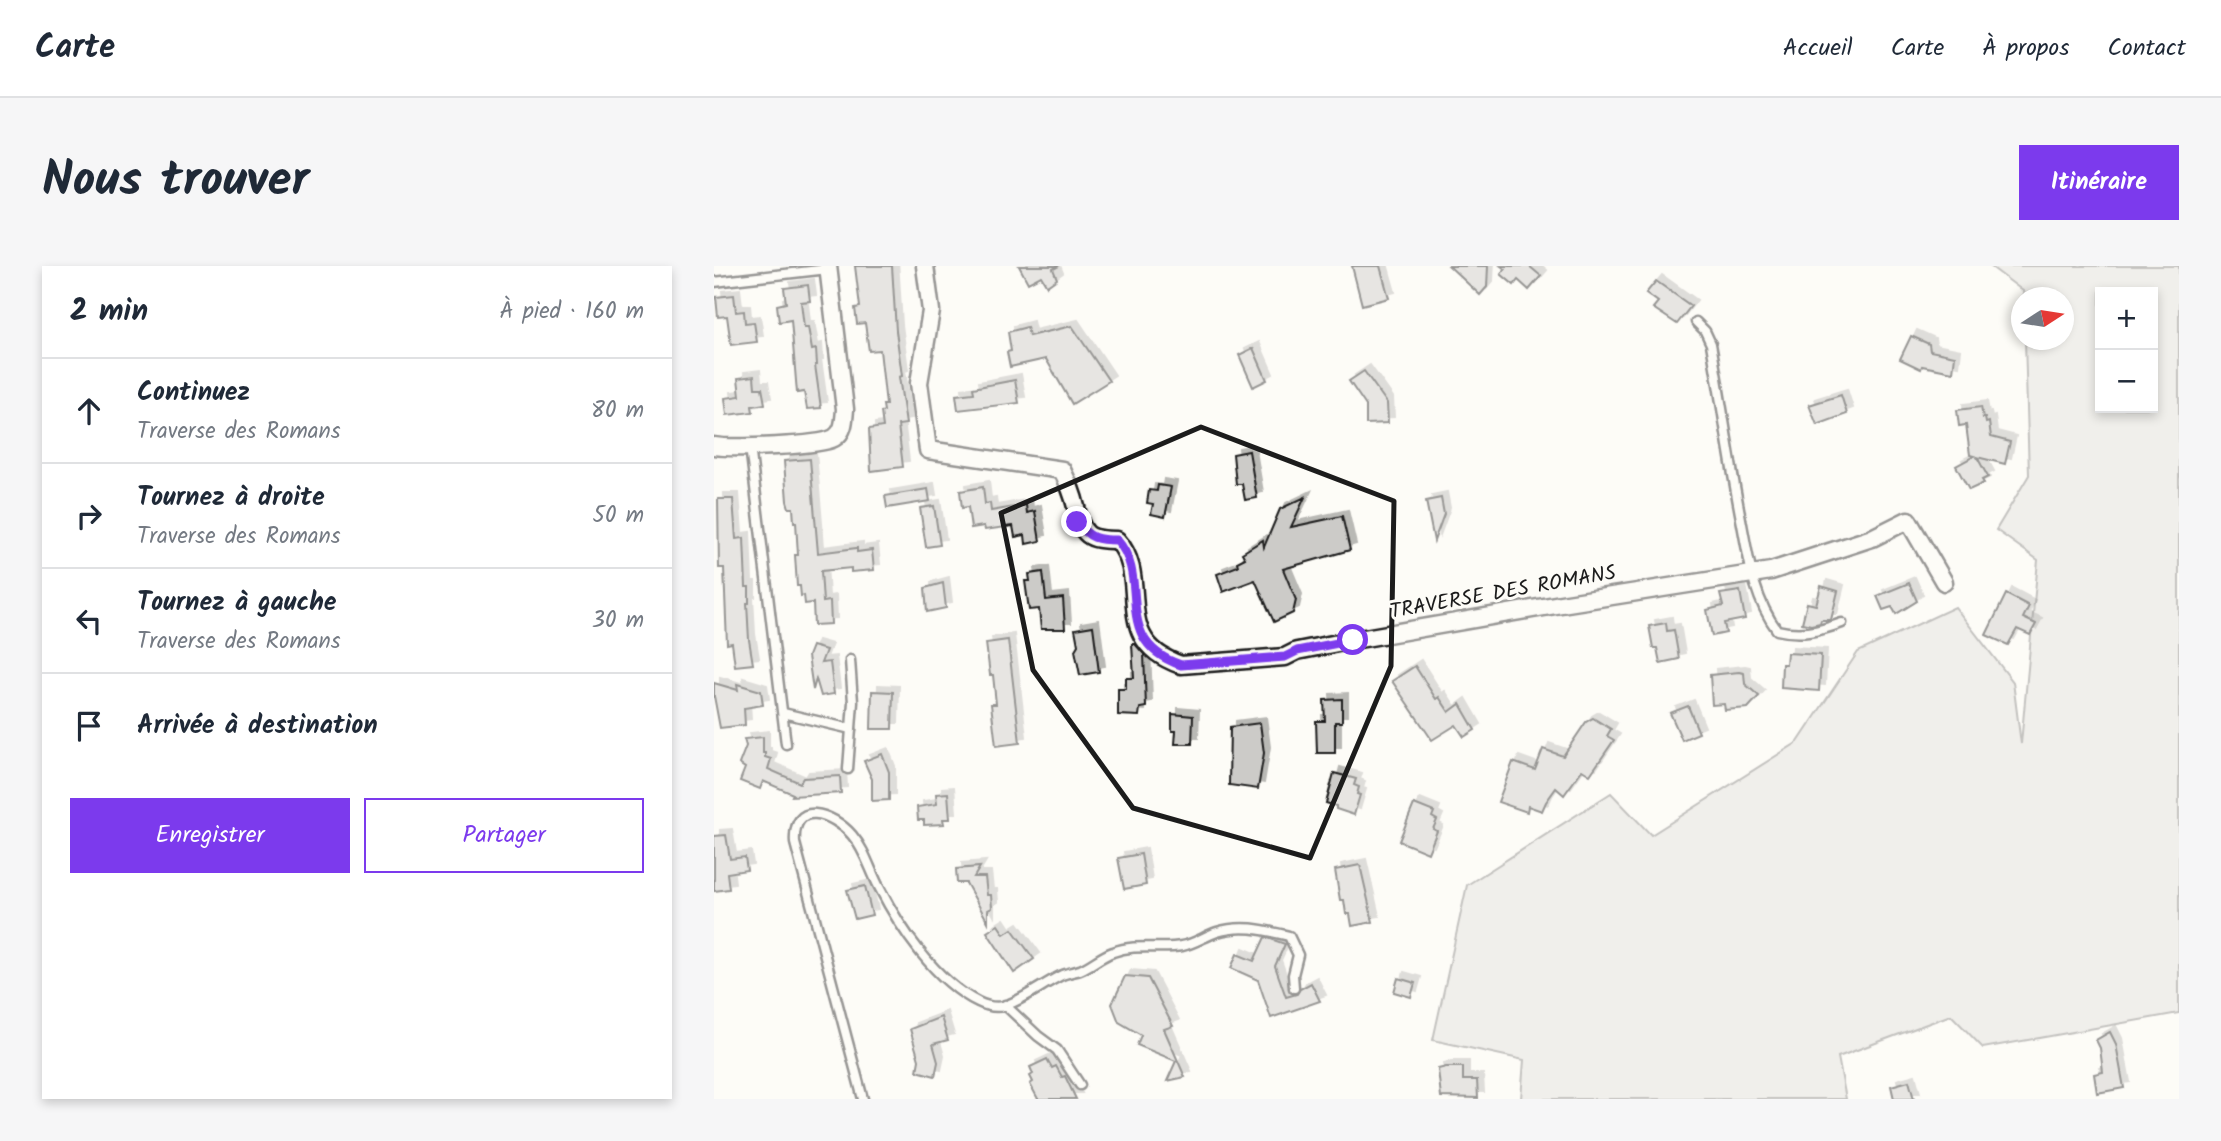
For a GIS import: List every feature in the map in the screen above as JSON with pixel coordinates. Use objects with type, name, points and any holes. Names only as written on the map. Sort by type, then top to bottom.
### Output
[{"type":"street","name":"TRAVERSE DES ROMANS","points":[[925,266],[931,311],[919,383],[928,450],[1062,470],[1069,486],[1077,522],[1086,534],[1098,540],[1117,540],[1127,551],[1137,624],[1142,636],[1154,652],[1181,665],[1285,657],[1297,651],[1342,642],[1771,571],[1872,538],[1908,520],[1944,582]]},
{"type":"street","points":[[714,446],[825,441],[835,438],[844,427],[845,409],[828,268]]},
{"type":"lane","points":[[714,282],[828,268]]},
{"type":"lane","points":[[1696,322],[1706,331],[1711,344],[1729,460],[1752,573],[1766,615],[1777,630],[1795,634],[1812,633],[1842,623]]},
{"type":"lane","points":[[750,446],[786,744]]},
{"type":"lane","points":[[848,769],[853,702],[850,660]]},
{"type":"lane","points":[[783,713],[850,729]]},
{"type":"lane","points":[[863,1099],[795,843],[798,822],[805,815],[817,813],[828,816],[852,835],[900,925],[923,955],[955,988],[979,1003],[994,1007],[1005,1006],[1061,975],[1081,970],[1113,952],[1142,946],[1182,946],[1220,931],[1250,927],[1289,936],[1298,956],[1293,975],[1294,988]]},
{"type":"lane","points":[[1005,1006],[1057,1050],[1080,1085]]},
{"type":"highlighted area","points":[[1201,427],[1394,501],[1391,666],[1310,858],[1133,808],[1033,670],[1001,513]]},
{"type":"shaded area","points":[[1990,266],[2179,266],[2179,1013],[1983,1048],[1951,1015],[1838,1057],[1846,1099],[1521,1099],[1524,1060],[1433,1040],[1467,885],[1611,793],[1651,835],[1798,742],[1858,652],[1955,607],[2013,682],[2021,744],[2038,560],[1996,530],[2029,475],[2025,350],[2074,350],[2074,287],[2018,287]]},
{"type":"building","points":[[855,266],[892,266],[902,376],[899,377],[906,424],[898,425],[903,467],[871,471],[869,429],[883,427],[881,412],[884,411],[883,405],[886,405],[880,350],[869,351],[865,323],[857,324],[855,308],[860,307]]},
{"type":"building","points":[[1019,266],[1059,266],[1053,269],[1057,279],[1047,286],[1041,276],[1028,283]]},
{"type":"building","points":[[1352,266],[1380,266],[1389,298],[1362,305]]},
{"type":"building","points":[[1449,266],[1488,266],[1487,287],[1480,295]]},
{"type":"building","points":[[1501,266],[1529,266],[1541,276],[1529,290],[1518,280],[1514,285],[1501,274],[1505,269]]},
{"type":"building","points":[[1656,281],[1691,306],[1677,324],[1653,308],[1658,302],[1646,293]]},
{"type":"building","points":[[808,285],[810,301],[801,302],[804,327],[808,327],[812,350],[816,349],[815,365],[821,408],[807,409],[804,392],[797,393],[791,320],[779,322],[777,305],[786,303],[784,288]]},
{"type":"building","points":[[734,295],[736,312],[744,311],[745,323],[754,322],[757,342],[731,345],[727,316],[718,317],[716,297]]},
{"type":"building","points":[[1072,326],[1109,381],[1072,404],[1046,359],[1010,367],[1007,352],[1011,351],[1008,332],[1027,327],[1029,336]]},
{"type":"building","points":[[1911,336],[1929,344],[1930,351],[1955,356],[1953,372],[1922,366],[1921,369],[1900,359]]},
{"type":"building","points":[[1253,348],[1267,380],[1253,387],[1239,355]]},
{"type":"building","points":[[1364,371],[1387,403],[1388,423],[1366,424],[1366,406],[1349,381]]},
{"type":"building","points":[[754,376],[755,388],[762,388],[765,404],[752,406],[753,412],[727,415],[725,398],[740,396],[738,378]]},
{"type":"building","points":[[1015,380],[1019,403],[958,410],[956,395],[974,393],[973,388]]},
{"type":"building","points":[[1841,395],[1847,414],[1817,425],[1809,405]]},
{"type":"building","points":[[1981,407],[1983,418],[1986,423],[1989,422],[1991,437],[2010,442],[2005,464],[1977,457],[1988,477],[1982,480],[1984,483],[1969,490],[1956,466],[1974,456],[1970,455],[1966,425],[1959,426],[1957,410]]},
{"type":"building","points":[[1249,451],[1257,498],[1245,500],[1242,484],[1236,484],[1233,454]]},
{"type":"building","points":[[810,459],[818,553],[857,548],[857,552],[872,550],[874,570],[851,572],[851,568],[821,571],[823,602],[830,601],[831,624],[814,625],[813,603],[805,604],[800,586],[797,586],[796,522],[793,508],[789,508],[787,501],[784,461]]},
{"type":"building","points":[[1158,485],[1171,487],[1165,517],[1151,514],[1153,504],[1147,503],[1149,490],[1157,491]]},
{"type":"building","points":[[983,487],[985,504],[990,503],[991,511],[1026,505],[1027,513],[1035,511],[1040,541],[1026,544],[1025,535],[1015,537],[1013,526],[985,530],[984,526],[971,528],[968,507],[962,508],[960,491]]},
{"type":"building","points":[[928,489],[930,501],[887,508],[885,496]]},
{"type":"building","points":[[1305,497],[1291,527],[1342,516],[1350,550],[1283,569],[1296,600],[1293,613],[1274,622],[1255,580],[1223,592],[1217,574],[1238,566],[1237,562],[1245,558],[1242,553],[1263,540],[1264,547],[1280,509]]},
{"type":"building","points":[[1441,498],[1444,514],[1434,541],[1426,501]]},
{"type":"building","points":[[718,499],[733,499],[736,539],[744,538],[746,587],[749,587],[749,640],[753,664],[735,666],[732,643],[727,644],[724,568],[719,568]]},
{"type":"building","points":[[934,506],[940,545],[926,547],[920,508]]},
{"type":"building","points":[[1043,572],[1046,600],[1063,598],[1065,629],[1041,629],[1039,609],[1029,610],[1025,581],[1030,581],[1029,574]]},
{"type":"building","points":[[943,583],[946,608],[927,612],[925,588]]},
{"type":"building","points":[[1909,583],[1917,601],[1896,614],[1892,607],[1883,610],[1877,596]]},
{"type":"building","points":[[1821,586],[1838,591],[1831,620],[1821,620],[1820,623],[1811,625],[1802,623],[1807,603],[1816,605]]},
{"type":"building","points":[[1740,591],[1745,619],[1724,623],[1726,633],[1712,636],[1707,610],[1723,606],[1720,594]]},
{"type":"building","points":[[2006,594],[2029,606],[2023,618],[2036,624],[2030,635],[2017,629],[2008,645],[1986,635]]},
{"type":"building","points":[[1666,623],[1667,631],[1674,630],[1679,659],[1660,663],[1657,648],[1653,648],[1649,626]]},
{"type":"building","points":[[1093,626],[1099,672],[1080,675],[1075,650],[1078,645],[1075,629]]},
{"type":"building","points":[[1008,640],[1020,743],[996,746],[991,704],[996,704],[986,643]]},
{"type":"building","points":[[1132,644],[1144,654],[1146,707],[1140,708],[1139,716],[1118,715],[1118,689],[1126,689],[1126,678],[1134,678]]},
{"type":"building","points":[[812,646],[826,650],[821,663],[830,662],[834,694],[821,696],[816,679],[813,690],[808,656]]},
{"type":"building","points":[[1787,653],[1821,655],[1819,691],[1781,688],[1782,664],[1786,664]]},
{"type":"building","points":[[1415,666],[1436,699],[1439,697],[1449,712],[1460,704],[1475,730],[1464,737],[1456,725],[1432,740],[1392,681]]},
{"type":"building","points":[[1744,673],[1745,684],[1759,696],[1748,708],[1725,710],[1724,704],[1712,705],[1710,675]]},
{"type":"building","points":[[714,683],[738,690],[737,684],[761,691],[763,705],[744,708],[745,725],[720,728]]},
{"type":"building","points":[[872,691],[893,692],[892,729],[871,729]]},
{"type":"building","points":[[1342,699],[1342,722],[1335,722],[1335,753],[1317,753],[1316,721],[1325,721],[1324,700]]},
{"type":"building","points":[[1688,706],[1699,733],[1682,740],[1670,713]]},
{"type":"building","points":[[1172,714],[1193,716],[1192,744],[1175,744],[1176,731],[1172,731]]},
{"type":"building","points":[[1593,718],[1611,729],[1607,736],[1614,740],[1590,775],[1582,770],[1564,795],[1556,788],[1542,811],[1528,806],[1527,812],[1498,802],[1513,762],[1535,770],[1543,749],[1563,756],[1586,722]]},
{"type":"building","points":[[1260,723],[1264,753],[1258,789],[1229,785],[1230,727]]},
{"type":"building","points":[[763,737],[763,753],[771,759],[768,769],[800,783],[803,778],[840,776],[841,793],[792,796],[793,794],[763,781],[760,789],[740,781],[745,768],[739,764],[746,746],[744,739]]},
{"type":"building","points":[[882,754],[889,772],[889,800],[872,801],[872,779],[864,761]]},
{"type":"building","points":[[1334,773],[1356,779],[1354,785],[1359,787],[1357,794],[1360,795],[1354,815],[1326,803]]},
{"type":"building","points":[[948,793],[950,819],[943,819],[944,824],[924,825],[924,820],[918,820],[917,807],[937,804],[936,794]]},
{"type":"building","points":[[1414,804],[1434,812],[1432,817],[1437,820],[1433,829],[1437,831],[1428,853],[1399,841]]},
{"type":"building","points":[[726,835],[730,859],[745,857],[747,870],[727,873],[729,889],[714,891],[714,836]]},
{"type":"building","points":[[1141,854],[1146,885],[1124,889],[1118,858]]},
{"type":"building","points":[[1360,865],[1373,922],[1352,926],[1350,914],[1346,914],[1344,900],[1340,900],[1335,870]]},
{"type":"building","points":[[980,867],[974,877],[985,877],[987,895],[991,895],[992,908],[988,910],[988,922],[966,883],[957,883],[956,869]]},
{"type":"building","points":[[865,886],[872,915],[855,919],[847,890]]},
{"type":"building","points":[[998,925],[1004,934],[1012,929],[1034,959],[1014,973],[987,932]]},
{"type":"building","points":[[1265,937],[1285,944],[1275,966],[1286,997],[1297,994],[1311,983],[1320,1001],[1271,1018],[1258,980],[1231,968],[1237,954],[1254,961]]},
{"type":"building","points":[[1125,976],[1148,978],[1173,1026],[1164,1029],[1185,1077],[1167,1081],[1176,1061],[1137,1045],[1141,1035],[1119,1022],[1112,1004]]},
{"type":"building","points":[[1398,978],[1415,983],[1411,997],[1394,992]]},
{"type":"building","points":[[941,1017],[948,1040],[933,1044],[938,1062],[935,1076],[917,1071],[919,1060],[910,1029]]},
{"type":"building","points":[[2110,1032],[2116,1044],[2124,1088],[2097,1093],[2094,1074],[2103,1072],[2100,1048],[2096,1040]]},
{"type":"building","points":[[1047,1059],[1052,1068],[1056,1066],[1062,1077],[1065,1076],[1076,1099],[1038,1099],[1030,1084],[1033,1082],[1030,1076],[1033,1074],[1030,1067]]},
{"type":"building","points":[[1463,1067],[1463,1080],[1477,1080],[1478,1098],[1441,1097],[1438,1069]]},
{"type":"building","points":[[1909,1081],[1914,1099],[1894,1099],[1891,1086]]},
{"type":"route","points":[[1077,522],[1086,534],[1098,540],[1117,540],[1127,551],[1137,624],[1154,652],[1166,660],[1181,665],[1195,665],[1285,657],[1297,651],[1353,640]]}]
